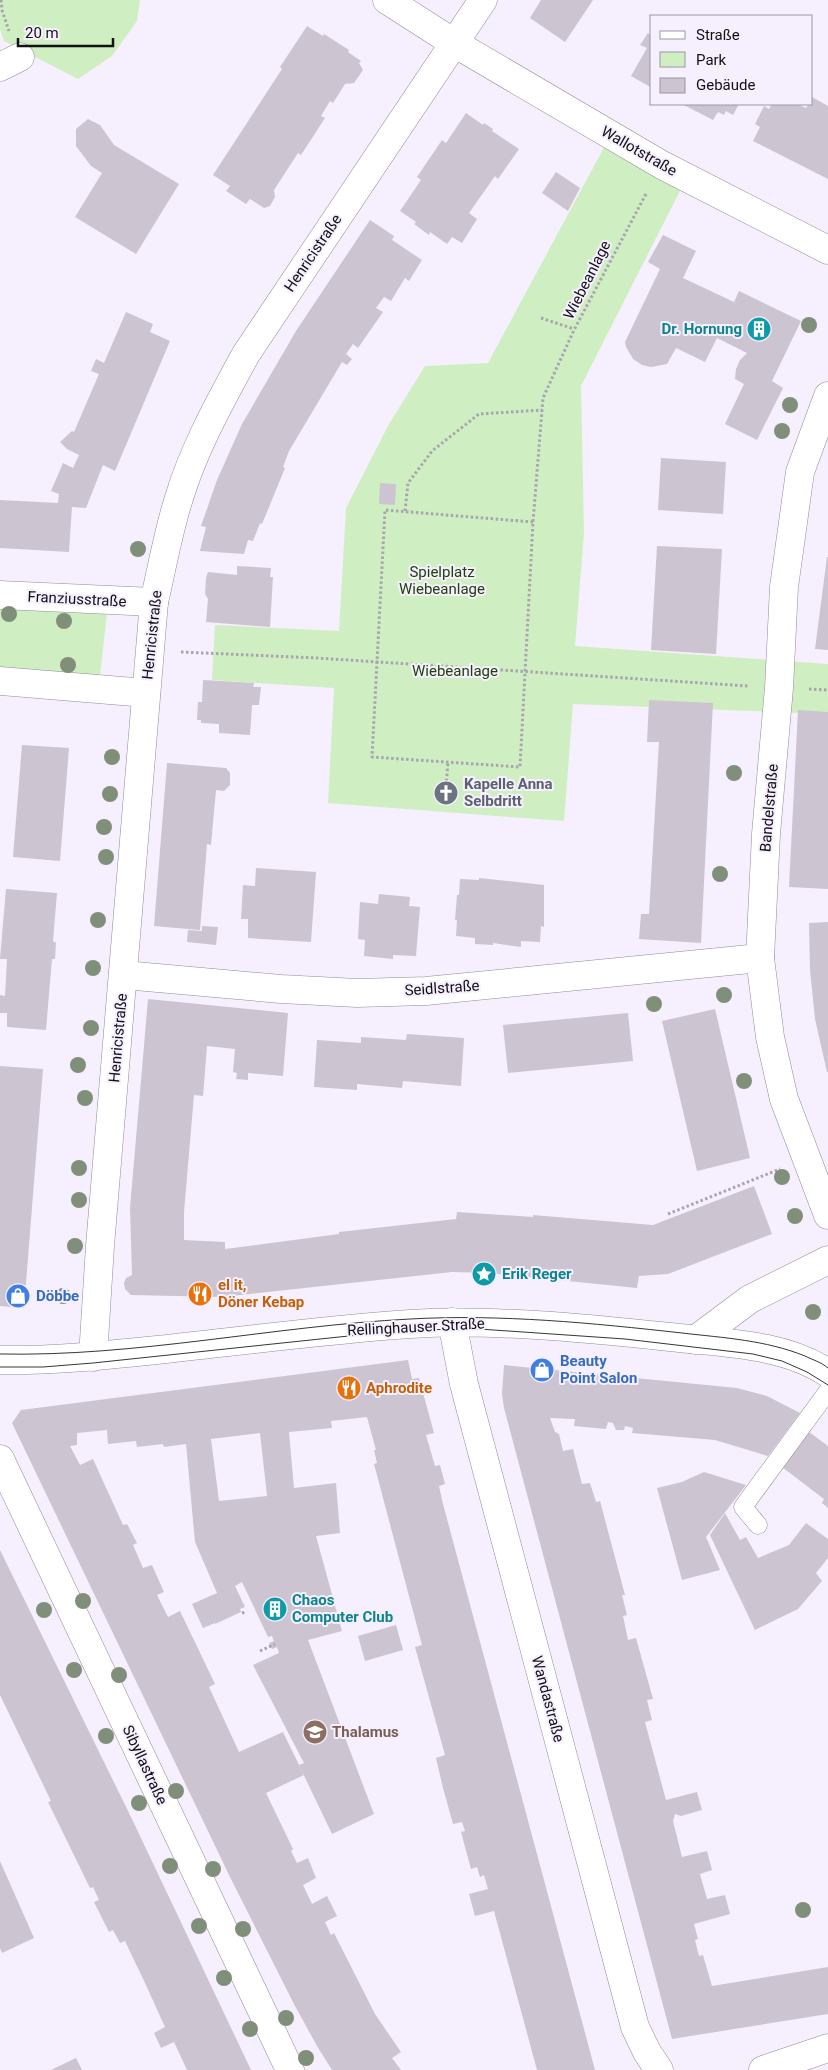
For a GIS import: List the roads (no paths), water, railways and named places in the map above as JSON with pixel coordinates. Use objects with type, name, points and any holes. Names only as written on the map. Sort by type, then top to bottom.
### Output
[{"type":"street","name":"Wallotstraße","points":[[386,0],[454,44],[662,165],[828,250]]},
{"type":"street","name":"Henricistraße","points":[[93,1356],[100,1246],[154,602],[179,498],[195,456],[242,361],[482,0]]},
{"type":"street","name":"Bandelstraße","points":[[828,396],[800,472],[784,587],[779,688],[766,834],[760,958],[770,1037],[784,1100],[828,1215]]},
{"type":"street","name":"Franziusstraße","points":[[0,595],[154,602]]},
{"type":"street","points":[[0,681],[146,693]]},
{"type":"street","name":"Seidlstraße","points":[[124,975],[281,989],[367,992],[426,991],[760,958]]},
{"type":"street","points":[[695,1340],[750,1299],[828,1260]]},
{"type":"street","name":"Rellinghauser Straße","points":[[0,1360],[42,1360],[93,1356],[338,1331],[452,1322],[540,1325],[695,1340],[777,1352],[802,1359],[828,1373]]},
{"type":"street","name":"Wandastraße","points":[[452,1322],[464,1384],[635,2027],[647,2052],[659,2070]]},
{"type":"street","name":"Sibyllastraße","points":[[0,1459],[290,2070]]},
{"type":"street","points":[[764,2070],[828,2048]]},
{"type":"lane","points":[[758,1525],[743,1507],[828,1391]]},
{"type":"tram line","points":[[0,1354],[103,1351],[359,1323],[410,1319],[478,1318],[580,1323],[745,1340],[775,1346],[805,1356],[828,1368]]},
{"type":"tram line","points":[[0,1367],[43,1367],[93,1363],[410,1330],[479,1329],[625,1339],[753,1354],[782,1361],[807,1372],[828,1385]]},
{"type":"place","name":"Dr. Hornung","points":[[759,329]]},
{"type":"place","name":"Kapelle Anna Selbdritt","points":[[446,793]]},
{"type":"place","name":"Erik Reger","points":[[484,1274]]},
{"type":"place","name":"el it, Döner Kebap","points":[[200,1294]]},
{"type":"place","name":"Döbbe","points":[[18,1296]]},
{"type":"place","name":"Beauty Point Salon","points":[[542,1370]]},
{"type":"place","name":"Aphrodite","points":[[349,1388]]},
{"type":"place","name":"Chaos Computer Club","points":[[275,1609]]},
{"type":"place","name":"Thalamus","points":[[315,1732]]},
{"type":"park label","name":"Spielplatz Wiebeanlage","points":[[442,580]]},
{"type":"park label","name":"Wiebeanlage","points":[[455,671]]}]
